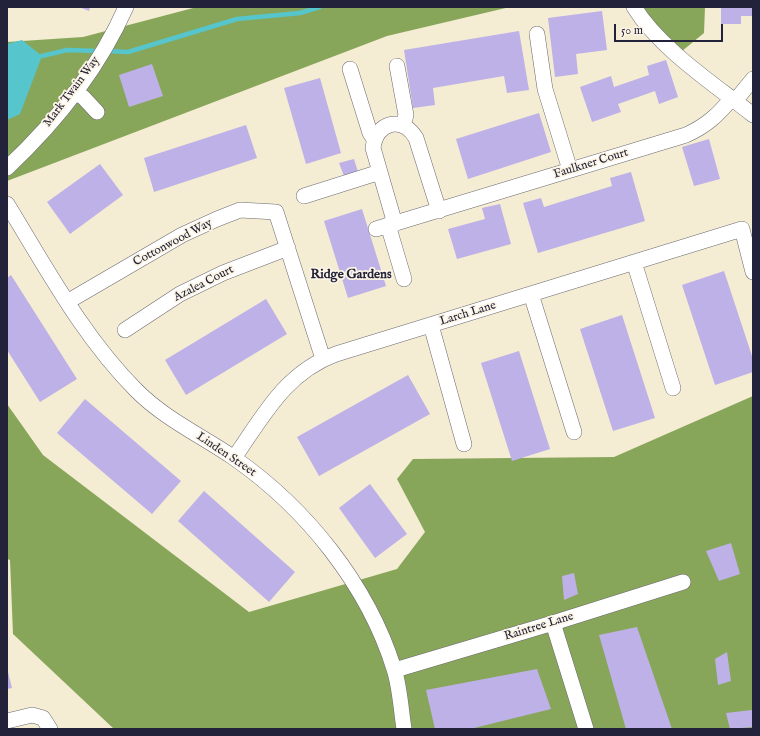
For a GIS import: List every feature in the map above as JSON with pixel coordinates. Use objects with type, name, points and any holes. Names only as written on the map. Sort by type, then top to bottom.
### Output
[{"type":"street","name":"Mark Twain Way","points":[[7,168],[55,117],[74,93],[105,47],[126,7]]},
{"type":"street","points":[[634,7],[650,28],[667,46],[753,115]]},
{"type":"street","points":[[537,34],[545,88],[570,170]]},
{"type":"street","points":[[397,66],[406,115],[404,125]]},
{"type":"street","points":[[350,69],[370,133],[374,139]]},
{"type":"street","name":"Faulkner Court","points":[[387,226],[686,135],[700,129],[714,118],[734,100],[753,79]]},
{"type":"street","points":[[74,93],[83,97],[97,112]]},
{"type":"street","points":[[404,279],[387,226],[380,172],[373,148],[374,139],[386,126],[395,124],[404,125],[411,130],[416,138],[439,210]]},
{"type":"street","points":[[304,196],[380,172]]},
{"type":"street","name":"Linden Street","points":[[7,204],[67,302],[100,351],[138,392],[170,418],[234,458],[260,478],[288,503],[314,531],[338,561],[359,593],[377,627],[394,670],[404,729]]},
{"type":"street","name":"Cottonwood Way","points":[[67,302],[182,235],[240,210],[276,212],[323,359]]},
{"type":"street","name":"Larch Lane","points":[[234,458],[280,392],[297,375],[323,359],[742,229],[753,272]]},
{"type":"street","name":"Azalea Court","points":[[125,330],[180,294],[223,272],[257,258],[288,248]]},
{"type":"street","points":[[634,262],[673,388]]},
{"type":"street","points":[[531,294],[574,432]]},
{"type":"street","points":[[431,325],[464,444]]},
{"type":"street","name":"Raintree Lane","points":[[394,670],[553,623],[683,582]]},
{"type":"street","points":[[553,623],[586,729]]},
{"type":"street","points":[[7,721],[32,715],[43,718],[50,729]]},
{"type":"green space","points":[[197,7],[510,7],[387,36],[7,181],[7,42],[83,37]]},
{"type":"green space","points":[[634,7],[705,7],[704,33],[676,56]]},
{"type":"green space","points":[[753,396],[753,729],[114,729],[13,634],[10,560],[7,559],[7,404],[43,455],[249,612],[397,569],[425,532],[397,479],[413,459],[614,457]]},
{"type":"water","points":[[22,40],[42,56],[20,114],[7,120],[7,44]]},
{"type":"building","points":[[79,7],[90,7],[89,11]]},
{"type":"building","points":[[721,7],[753,7],[753,16],[741,16],[741,24],[721,24]]},
{"type":"building","points":[[602,11],[607,50],[576,54],[578,74],[555,77],[548,18]]},
{"type":"building","points":[[519,31],[529,90],[507,93],[504,76],[433,88],[435,105],[413,108],[404,50]]},
{"type":"building","points":[[666,60],[678,97],[659,104],[655,91],[618,104],[621,112],[592,122],[580,87],[611,76],[614,87],[649,75],[647,66]]},
{"type":"building","points":[[152,64],[163,96],[129,107],[119,75]]},
{"type":"building","points":[[320,78],[341,153],[306,164],[284,88]]},
{"type":"building","points":[[539,113],[551,152],[468,179],[456,139]]},
{"type":"building","points":[[246,125],[257,158],[154,192],[144,158]]},
{"type":"building","points":[[709,139],[720,179],[694,186],[682,147]]},
{"type":"building","points":[[354,159],[358,172],[344,176],[339,163]]},
{"type":"building","points":[[100,164],[123,195],[70,234],[47,202]]},
{"type":"building","points":[[631,172],[645,221],[538,253],[523,203],[541,198],[544,207],[612,186],[610,178]]},
{"type":"building","points":[[500,204],[511,244],[457,259],[448,229],[485,219],[482,208]]},
{"type":"building","points":[[362,209],[386,286],[348,298],[324,221]]},
{"type":"building","points":[[724,271],[753,359],[753,372],[715,385],[682,285]]},
{"type":"building","points":[[11,275],[77,379],[40,402],[7,350],[7,278]]},
{"type":"building","points":[[266,299],[287,334],[186,395],[165,360]]},
{"type":"building","points":[[622,315],[655,418],[613,431],[580,329]]},
{"type":"building","points":[[519,351],[550,449],[512,461],[481,363]]},
{"type":"building","points":[[408,375],[430,414],[319,476],[297,437]]},
{"type":"building","points":[[85,399],[181,481],[152,514],[57,433]]},
{"type":"building","points":[[370,484],[407,534],[375,558],[339,508]]},
{"type":"building","points":[[204,491],[295,572],[269,602],[178,521]]},
{"type":"building","points":[[731,543],[740,574],[719,581],[706,551]]},
{"type":"building","points":[[574,573],[578,594],[564,600],[562,576]]},
{"type":"building","points":[[637,627],[672,729],[626,729],[599,635]]},
{"type":"building","points":[[727,652],[731,681],[718,685],[715,659]]},
{"type":"building","points":[[7,668],[12,688],[7,689]]},
{"type":"building","points":[[537,669],[551,709],[470,729],[435,729],[426,690]]},
{"type":"building","points":[[752,710],[753,727],[730,729],[726,713]]},
{"type":"waterway","points":[[107,51],[128,52],[237,19],[300,13],[320,7]]},
{"type":"waterway","points":[[42,56],[67,50],[99,51]]},
{"type":"district","name":"Ridge Gardens","points":[[351,275]]}]
